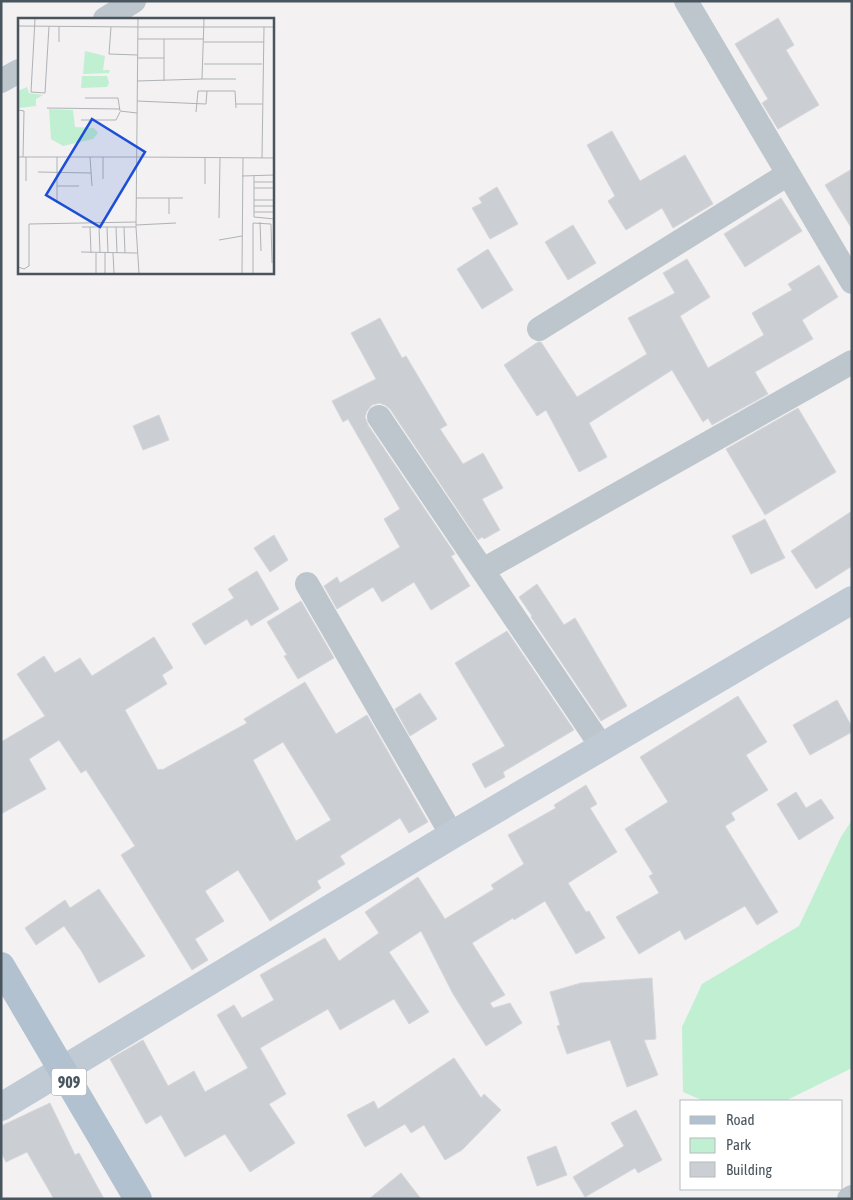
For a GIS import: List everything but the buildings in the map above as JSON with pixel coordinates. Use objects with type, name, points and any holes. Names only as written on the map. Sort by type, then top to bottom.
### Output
[{"type":"main road","name":"909","points":[[1,966],[138,1199]]},
{"type":"street","points":[[107,18],[134,1]]},
{"type":"street","points":[[686,1],[852,282]]},
{"type":"street","points":[[1,81],[18,72]]},
{"type":"street","points":[[539,329],[788,174]]},
{"type":"street","points":[[483,570],[852,362]]},
{"type":"street","points":[[379,417],[602,747]]},
{"type":"street","points":[[307,584],[452,835]]},
{"type":"street","points":[[1,1107],[452,835],[852,600]]},
{"type":"green space","points":[[852,820],[852,1068],[787,1100],[702,1100],[683,1092],[682,1027],[702,984],[799,926],[841,837]]}]
